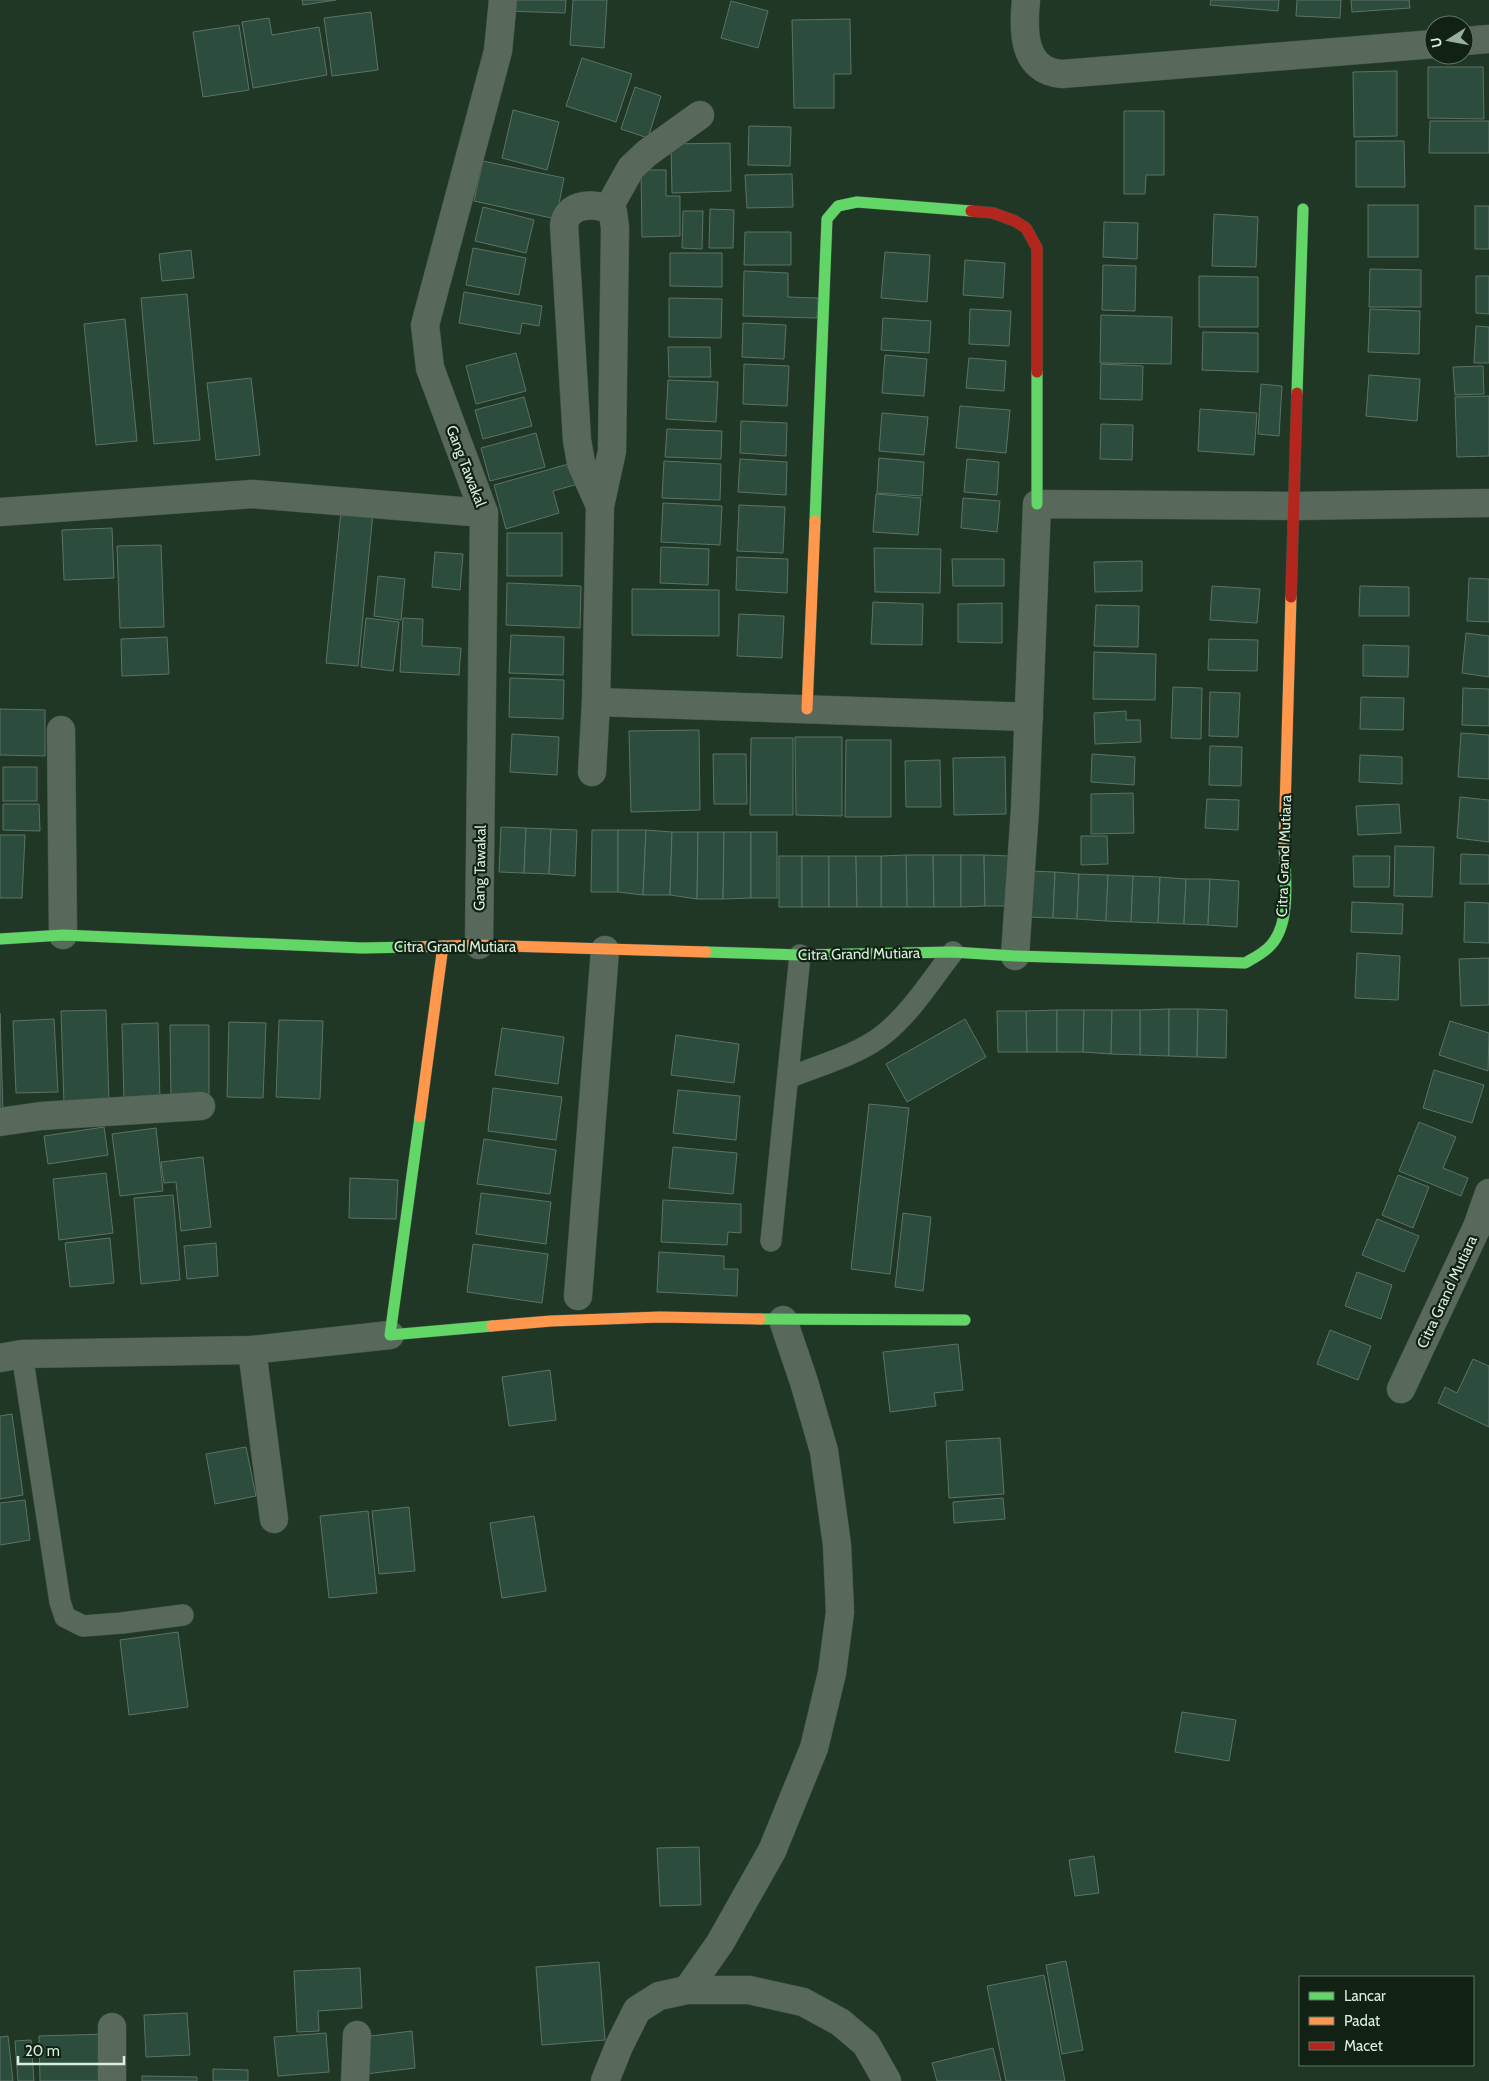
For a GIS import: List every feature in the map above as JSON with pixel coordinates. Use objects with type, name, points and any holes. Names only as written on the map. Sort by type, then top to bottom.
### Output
[{"type":"street","name":"Gang Tawakal","points":[[479,945],[484,513],[430,368],[425,325],[498,51],[503,0]]},
{"type":"street","points":[[1026,0],[1024,24],[1028,48],[1034,61],[1041,68],[1051,73],[1062,74],[1424,45]]},
{"type":"street","points":[[1474,40],[1489,39]]},
{"type":"street","points":[[608,209],[631,168],[700,114]]},
{"type":"street","points":[[807,709],[827,219],[838,206],[857,202],[993,213],[1015,221],[1026,228],[1037,248],[1037,504],[1025,809],[1015,956]]},
{"type":"street","points":[[592,772],[596,702],[600,506],[612,451],[615,223],[613,212],[608,209],[590,206],[574,209],[567,216],[564,225],[577,440],[581,463],[600,506]]},
{"type":"street","name":"Citra Grand Mutiara","points":[[0,939],[63,935],[362,948],[479,945],[800,955],[953,952],[1015,956],[1244,963],[1265,950],[1276,939],[1284,917],[1284,845],[1302,209]]},
{"type":"street","points":[[0,512],[254,494],[484,513]]},
{"type":"street","points":[[1037,504],[1295,506],[1489,503]]},
{"type":"street","points":[[596,702],[1028,717]]},
{"type":"street","points":[[61,730],[63,935]]},
{"type":"street","points":[[390,1335],[442,946]]},
{"type":"street","points":[[578,1296],[606,950]]},
{"type":"street","points":[[0,1122],[41,1116],[201,1106]]},
{"type":"street","name":"Citra Grand Mutiara","points":[[1401,1389],[1477,1227],[1489,1194]]},
{"type":"street","points":[[11,1356],[252,1350],[390,1335],[551,1321],[660,1317],[783,1320],[964,1320]]},
{"type":"street","points":[[687,1990],[720,1943],[772,1851],[814,1748],[832,1674],[840,1612],[836,1545],[824,1451],[804,1382],[783,1320]]},
{"type":"street","points":[[252,1350],[274,1519]]},
{"type":"street","points":[[605,2081],[619,2046],[637,2010],[658,1996],[687,1990],[749,1990],[803,2002],[840,2022],[866,2044],[887,2081]]},
{"type":"street","points":[[112,2027],[112,2081]]},
{"type":"street","points":[[355,2081],[357,2035]]},
{"type":"lane","points":[[788,1078],[859,1050],[882,1035],[901,1019],[953,952]]},
{"type":"lane","points":[[771,1241],[800,955]]},
{"type":"lane","points":[[11,1356],[60,1602],[65,1617],[84,1626],[183,1615]]},
{"type":"building","points":[[302,0],[336,0],[303,5]]},
{"type":"building","points":[[508,0],[566,0],[565,13],[507,11]]},
{"type":"building","points":[[573,0],[607,0],[604,48],[570,45]]},
{"type":"building","points":[[1211,0],[1279,0],[1278,11],[1210,5]]},
{"type":"building","points":[[1297,0],[1341,0],[1340,18],[1296,16]]},
{"type":"building","points":[[1351,0],[1409,0],[1410,8],[1352,12]]},
{"type":"building","points":[[731,1],[768,11],[758,48],[721,38]]},
{"type":"building","points":[[371,12],[378,70],[332,76],[324,18]]},
{"type":"building","points":[[269,18],[272,35],[319,27],[327,75],[253,88],[242,22]]},
{"type":"building","points":[[850,19],[851,74],[834,74],[834,108],[794,108],[792,20]]},
{"type":"building","points":[[239,25],[249,90],[203,97],[193,32]]},
{"type":"building","points":[[582,58],[632,74],[616,122],[566,106]]},
{"type":"building","points":[[1428,67],[1483,67],[1484,119],[1428,118]]},
{"type":"building","points":[[1397,71],[1397,136],[1354,137],[1353,72]]},
{"type":"building","points":[[635,87],[661,96],[648,138],[621,129]]},
{"type":"building","points":[[513,110],[559,122],[547,170],[502,158]]},
{"type":"building","points":[[1124,111],[1164,111],[1164,175],[1146,175],[1145,194],[1124,194]]},
{"type":"building","points":[[1430,121],[1489,121],[1489,153],[1429,153]]},
{"type":"building","points":[[749,126],[791,127],[790,166],[748,165]]},
{"type":"building","points":[[1356,141],[1404,141],[1405,187],[1356,187]]},
{"type":"building","points":[[730,143],[731,191],[672,193],[671,144]]},
{"type":"building","points":[[483,161],[564,178],[556,219],[474,201]]},
{"type":"building","points":[[641,170],[666,170],[666,196],[680,196],[680,236],[642,237]]},
{"type":"building","points":[[792,174],[793,207],[747,208],[745,175]]},
{"type":"building","points":[[1368,205],[1418,205],[1418,257],[1368,257]]},
{"type":"building","points":[[1475,206],[1489,206],[1489,249],[1475,249]]},
{"type":"building","points":[[483,207],[534,220],[526,253],[475,241]]},
{"type":"building","points":[[710,209],[734,210],[733,248],[709,248]]},
{"type":"building","points":[[683,211],[703,211],[702,249],[682,248]]},
{"type":"building","points":[[1214,214],[1258,217],[1256,267],[1212,266]]},
{"type":"building","points":[[1104,222],[1138,223],[1137,259],[1103,257]]},
{"type":"building","points":[[745,232],[791,232],[791,265],[744,265]]},
{"type":"building","points":[[473,248],[526,258],[519,295],[466,285]]},
{"type":"building","points":[[191,250],[194,278],[162,281],[159,254]]},
{"type":"building","points":[[885,252],[930,255],[927,302],[881,298]]},
{"type":"building","points":[[670,253],[722,253],[722,287],[670,286]]},
{"type":"building","points":[[965,260],[1005,263],[1003,298],[963,295]]},
{"type":"building","points":[[1103,265],[1136,266],[1135,311],[1102,310]]},
{"type":"building","points":[[1370,269],[1421,270],[1421,307],[1369,307]]},
{"type":"building","points":[[744,271],[788,273],[788,297],[818,298],[817,318],[743,316]]},
{"type":"building","points":[[1199,276],[1258,277],[1258,327],[1199,327]]},
{"type":"building","points":[[1476,276],[1489,276],[1489,314],[1476,313]]},
{"type":"building","points":[[464,292],[542,306],[539,326],[522,323],[520,334],[459,323]]},
{"type":"building","points":[[187,294],[200,440],[154,444],[141,298]]},
{"type":"building","points":[[669,298],[722,299],[721,338],[669,337]]},
{"type":"building","points":[[970,309],[1011,311],[1009,346],[969,344]]},
{"type":"building","points":[[1370,309],[1420,311],[1419,354],[1368,352]]},
{"type":"building","points":[[1101,315],[1172,317],[1171,364],[1100,363]]},
{"type":"building","points":[[883,318],[931,321],[929,353],[881,350]]},
{"type":"building","points":[[125,319],[137,441],[96,445],[84,324]]},
{"type":"building","points":[[743,323],[786,325],[784,359],[742,357]]},
{"type":"building","points":[[1476,326],[1489,327],[1489,363],[1474,363]]},
{"type":"building","points":[[1203,332],[1258,333],[1258,372],[1202,370]]},
{"type":"building","points":[[668,347],[710,347],[711,377],[669,377]]},
{"type":"building","points":[[516,353],[526,391],[476,404],[466,366]]},
{"type":"building","points":[[885,355],[927,359],[924,396],[882,393]]},
{"type":"building","points":[[969,358],[1006,361],[1004,391],[966,388]]},
{"type":"building","points":[[744,364],[789,366],[787,406],[743,404]]},
{"type":"building","points":[[1101,364],[1143,366],[1142,400],[1100,399]]},
{"type":"building","points":[[1483,366],[1484,394],[1455,395],[1453,367]]},
{"type":"building","points":[[1369,375],[1420,379],[1417,421],[1366,416]]},
{"type":"building","points":[[251,378],[260,455],[216,460],[207,383]]},
{"type":"building","points":[[668,380],[718,382],[716,422],[666,419]]},
{"type":"building","points":[[1261,384],[1282,386],[1279,436],[1258,434]]},
{"type":"building","points":[[1489,396],[1489,456],[1457,457],[1455,397]]},
{"type":"building","points":[[524,397],[532,426],[483,439],[475,410]]},
{"type":"building","points":[[960,406],[1010,410],[1006,453],[956,448]]},
{"type":"building","points":[[1200,409],[1257,413],[1254,455],[1198,451]]},
{"type":"building","points":[[882,413],[928,417],[924,455],[879,451]]},
{"type":"building","points":[[741,421],[787,423],[786,456],[740,453]]},
{"type":"building","points":[[1101,424],[1133,425],[1132,460],[1100,459]]},
{"type":"building","points":[[667,429],[722,431],[721,459],[665,457]]},
{"type":"building","points":[[536,433],[545,467],[490,481],[481,448]]},
{"type":"building","points":[[879,458],[924,462],[922,496],[877,493]]},
{"type":"building","points":[[740,459],[787,462],[786,495],[738,492]]},
{"type":"building","points":[[967,459],[999,462],[997,495],[964,492]]},
{"type":"building","points":[[664,461],[721,464],[720,500],[662,498]]},
{"type":"building","points":[[572,463],[578,484],[553,491],[559,513],[506,529],[494,485]]},
{"type":"building","points":[[876,494],[921,498],[918,535],[873,532]]},
{"type":"building","points":[[963,498],[1000,501],[997,532],[961,528]]},
{"type":"building","points":[[663,503],[722,506],[720,545],[661,542]]},
{"type":"building","points":[[739,505],[785,507],[783,553],[737,551]]},
{"type":"building","points":[[341,511],[373,513],[358,666],[326,663]]},
{"type":"building","points":[[112,528],[114,578],[64,580],[62,530]]},
{"type":"building","points":[[507,533],[562,533],[562,576],[507,576]]},
{"type":"building","points":[[161,545],[164,627],[120,628],[117,546]]},
{"type":"building","points":[[661,547],[709,549],[708,585],[660,583]]},
{"type":"building","points":[[874,548],[941,549],[940,593],[875,592]]},
{"type":"building","points":[[435,552],[463,554],[460,590],[432,587]]},
{"type":"building","points":[[737,557],[788,559],[787,593],[736,590]]},
{"type":"building","points":[[952,559],[1004,559],[1004,586],[953,586]]},
{"type":"building","points":[[1142,561],[1142,591],[1095,592],[1094,562]]},
{"type":"building","points":[[378,576],[405,579],[401,620],[374,616]]},
{"type":"building","points":[[1469,578],[1489,579],[1489,622],[1467,621]]},
{"type":"building","points":[[507,583],[581,586],[580,628],[506,625]]},
{"type":"building","points":[[1212,586],[1260,589],[1257,623],[1210,620]]},
{"type":"building","points":[[1360,586],[1409,587],[1409,616],[1359,616]]},
{"type":"building","points":[[632,589],[719,590],[719,636],[632,635]]},
{"type":"building","points":[[873,602],[923,604],[922,645],[871,644]]},
{"type":"building","points":[[1002,603],[1002,643],[958,642],[958,604]]},
{"type":"building","points":[[1096,605],[1139,606],[1138,647],[1094,646]]},
{"type":"building","points":[[739,614],[784,616],[782,658],[737,656]]},
{"type":"building","points":[[366,618],[399,622],[393,671],[361,667]]},
{"type":"building","points":[[403,618],[423,619],[422,646],[461,648],[459,675],[400,672]]},
{"type":"building","points":[[1466,633],[1489,636],[1489,677],[1462,673]]},
{"type":"building","points":[[511,635],[564,637],[563,675],[509,673]]},
{"type":"building","points":[[167,637],[169,674],[122,676],[121,639]]},
{"type":"building","points":[[1209,639],[1258,640],[1257,671],[1208,670]]},
{"type":"building","points":[[1363,645],[1409,646],[1408,677],[1363,676]]},
{"type":"building","points":[[1094,652],[1156,654],[1155,700],[1093,699]]},
{"type":"building","points":[[510,678],[564,680],[563,719],[509,717]]},
{"type":"building","points":[[1173,687],[1202,688],[1201,739],[1171,738]]},
{"type":"building","points":[[1463,688],[1489,689],[1489,726],[1462,725]]},
{"type":"building","points":[[1210,692],[1240,693],[1238,737],[1209,736]]},
{"type":"building","points":[[1361,697],[1404,698],[1403,730],[1360,729]]},
{"type":"building","points":[[0,709],[45,710],[45,756],[0,755]]},
{"type":"building","points":[[1126,711],[1126,720],[1140,720],[1141,742],[1095,744],[1094,713]]},
{"type":"building","points":[[699,730],[700,810],[631,812],[629,731]]},
{"type":"building","points":[[1461,733],[1489,735],[1489,779],[1458,777]]},
{"type":"building","points":[[512,734],[559,737],[557,775],[510,772]]},
{"type":"building","points":[[795,737],[842,737],[842,816],[796,815]]},
{"type":"building","points":[[751,738],[793,738],[793,815],[750,815]]},
{"type":"building","points":[[846,740],[891,740],[891,817],[845,817]]},
{"type":"building","points":[[1210,746],[1242,747],[1241,786],[1209,785]]},
{"type":"building","points":[[713,754],[746,754],[747,804],[714,804]]},
{"type":"building","points":[[1092,754],[1135,757],[1134,785],[1091,782]]},
{"type":"building","points":[[1360,755],[1402,757],[1402,784],[1359,782]]},
{"type":"building","points":[[1005,757],[1006,814],[954,815],[953,758]]},
{"type":"building","points":[[940,760],[941,807],[906,807],[905,761]]},
{"type":"building","points":[[3,767],[37,767],[37,801],[3,801]]},
{"type":"building","points":[[1133,793],[1134,833],[1091,834],[1091,794]]},
{"type":"building","points":[[1460,797],[1489,800],[1489,842],[1457,838]]},
{"type":"building","points":[[1207,799],[1239,800],[1238,830],[1205,828]]},
{"type":"building","points":[[3,804],[39,804],[40,831],[3,830]]},
{"type":"building","points":[[1399,804],[1401,833],[1358,835],[1356,806]]},
{"type":"building","points":[[501,827],[526,828],[524,873],[499,872]]},
{"type":"building","points":[[526,828],[551,829],[549,874],[524,873]]},
{"type":"building","points":[[551,829],[577,830],[575,876],[549,874]]},
{"type":"building","points":[[592,830],[618,830],[618,892],[591,892]]},
{"type":"building","points":[[618,830],[646,830],[643,895],[618,892]]},
{"type":"building","points":[[646,830],[672,832],[670,895],[643,895]]},
{"type":"building","points":[[672,832],[698,832],[697,899],[670,895]]},
{"type":"building","points":[[698,832],[724,832],[723,899],[697,899]]},
{"type":"building","points":[[724,832],[751,832],[751,898],[723,899]]},
{"type":"building","points":[[751,832],[777,832],[777,898],[751,898]]},
{"type":"building","points":[[0,835],[25,835],[22,898],[0,898]]},
{"type":"building","points":[[1081,836],[1107,836],[1108,864],[1081,865]]},
{"type":"building","points":[[1395,846],[1434,847],[1432,897],[1394,896]]},
{"type":"building","points":[[1461,854],[1489,855],[1489,884],[1460,884]]},
{"type":"building","points":[[906,855],[933,855],[934,907],[907,907]]},
{"type":"building","points":[[906,855],[907,907],[881,907],[881,856]]},
{"type":"building","points":[[933,855],[961,855],[961,907],[934,907]]},
{"type":"building","points":[[961,855],[984,855],[985,906],[961,907]]},
{"type":"building","points":[[984,855],[1009,856],[1010,906],[985,906]]},
{"type":"building","points":[[779,856],[802,856],[802,907],[779,907]]},
{"type":"building","points":[[802,856],[829,856],[829,907],[802,907]]},
{"type":"building","points":[[829,856],[856,856],[857,907],[829,907]]},
{"type":"building","points":[[856,856],[881,856],[881,907],[857,907]]},
{"type":"building","points":[[1353,856],[1390,856],[1389,887],[1354,887]]},
{"type":"building","points":[[1029,871],[1055,872],[1053,918],[1027,917]]},
{"type":"building","points":[[1055,872],[1079,874],[1077,919],[1053,918]]},
{"type":"building","points":[[1079,874],[1108,875],[1106,921],[1077,919]]},
{"type":"building","points":[[1108,875],[1133,876],[1131,922],[1106,921]]},
{"type":"building","points":[[1133,876],[1160,877],[1158,923],[1131,922]]},
{"type":"building","points":[[1160,877],[1186,879],[1184,924],[1158,923]]},
{"type":"building","points":[[1186,879],[1210,879],[1208,925],[1184,924]]},
{"type":"building","points":[[1210,879],[1239,881],[1237,927],[1208,925]]},
{"type":"building","points":[[1352,902],[1403,904],[1402,934],[1351,932]]},
{"type":"building","points":[[1465,902],[1489,903],[1489,943],[1464,942]]},
{"type":"building","points":[[1357,953],[1400,956],[1398,1000],[1355,998]]},
{"type":"building","points":[[1489,958],[1489,1005],[1461,1006],[1459,959]]},
{"type":"building","points":[[1169,1009],[1169,1056],[1140,1055],[1140,1010]]},
{"type":"building","points":[[1169,1009],[1198,1009],[1197,1057],[1169,1056]]},
{"type":"building","points":[[1198,1009],[1227,1010],[1226,1058],[1197,1057]]},
{"type":"building","points":[[106,1010],[109,1102],[64,1104],[61,1011]]},
{"type":"building","points":[[1057,1010],[1057,1052],[1027,1052],[1026,1011]]},
{"type":"building","points":[[1057,1010],[1084,1010],[1083,1052],[1057,1052]]},
{"type":"building","points":[[1084,1010],[1112,1010],[1111,1054],[1083,1052]]},
{"type":"building","points":[[1112,1010],[1140,1010],[1140,1055],[1111,1054]]},
{"type":"building","points":[[997,1011],[1026,1011],[1027,1052],[998,1052]]},
{"type":"building","points":[[0,1013],[3,1112],[0,1112]]},
{"type":"building","points":[[54,1019],[58,1092],[16,1093],[13,1021]]},
{"type":"building","points":[[965,1019],[986,1057],[907,1102],[886,1064]]},
{"type":"building","points":[[279,1020],[323,1021],[320,1099],[276,1097]]},
{"type":"building","points":[[1450,1021],[1489,1033],[1488,1071],[1439,1055]]},
{"type":"building","points":[[229,1022],[266,1023],[263,1098],[227,1097]]},
{"type":"building","points":[[158,1023],[160,1101],[124,1101],[122,1024]]},
{"type":"building","points":[[170,1025],[209,1025],[209,1101],[171,1102]]},
{"type":"building","points":[[502,1028],[564,1037],[558,1084],[495,1075]]},
{"type":"building","points":[[676,1035],[739,1044],[734,1083],[671,1075]]},
{"type":"building","points":[[1434,1070],[1484,1085],[1472,1123],[1423,1108]]},
{"type":"building","points":[[493,1088],[562,1097],[556,1140],[488,1131]]},
{"type":"building","points":[[678,1090],[740,1096],[736,1140],[673,1133]]},
{"type":"building","points":[[869,1104],[909,1108],[890,1274],[851,1269]]},
{"type":"building","points":[[1419,1122],[1456,1137],[1443,1168],[1468,1178],[1461,1196],[1399,1171]]},
{"type":"building","points":[[104,1127],[108,1155],[48,1164],[44,1136]]},
{"type":"building","points":[[156,1128],[163,1191],[120,1196],[112,1134]]},
{"type":"building","points":[[484,1139],[556,1150],[550,1194],[477,1184]]},
{"type":"building","points":[[673,1147],[737,1153],[733,1194],[669,1188]]},
{"type":"building","points":[[203,1157],[211,1227],[181,1231],[176,1182],[164,1183],[161,1162]]},
{"type":"building","points":[[106,1173],[113,1233],[59,1240],[53,1179]]},
{"type":"building","points":[[1398,1175],[1429,1187],[1413,1228],[1382,1215]]},
{"type":"building","points":[[350,1178],[398,1180],[396,1219],[349,1218]]},
{"type":"building","points":[[481,1193],[551,1202],[546,1244],[476,1234]]},
{"type":"building","points":[[173,1195],[180,1280],[141,1284],[134,1198]]},
{"type":"building","points":[[663,1200],[741,1204],[741,1233],[728,1232],[727,1245],[661,1242]]},
{"type":"building","points":[[903,1213],[931,1217],[923,1291],[895,1287]]},
{"type":"building","points":[[1377,1219],[1419,1236],[1404,1272],[1362,1255]]},
{"type":"building","points":[[110,1238],[114,1283],[70,1287],[65,1243]]},
{"type":"building","points":[[216,1243],[218,1276],[187,1279],[184,1246]]},
{"type":"building","points":[[473,1244],[548,1254],[542,1303],[467,1292]]},
{"type":"building","points":[[659,1252],[724,1256],[724,1269],[738,1269],[737,1296],[657,1292]]},
{"type":"building","points":[[1357,1272],[1392,1285],[1381,1319],[1345,1306]]},
{"type":"building","points":[[1330,1330],[1371,1346],[1358,1380],[1317,1364]]},
{"type":"building","points":[[958,1344],[963,1390],[934,1393],[936,1406],[890,1412],[883,1352]]},
{"type":"building","points":[[1473,1359],[1489,1366],[1489,1427],[1438,1403],[1445,1387],[1457,1393]]},
{"type":"building","points":[[550,1370],[556,1420],[509,1426],[502,1377]]},
{"type":"building","points":[[12,1414],[23,1495],[0,1499],[0,1416]]},
{"type":"building","points":[[1000,1438],[1004,1494],[949,1498],[946,1441]]},
{"type":"building","points":[[246,1447],[256,1496],[215,1504],[206,1454]]},
{"type":"building","points":[[1003,1498],[1005,1519],[954,1523],[953,1502]]},
{"type":"building","points":[[25,1500],[30,1540],[0,1545],[0,1503]]},
{"type":"building","points":[[409,1507],[415,1571],[379,1574],[372,1511]]},
{"type":"building","points":[[368,1511],[377,1593],[329,1598],[320,1516]]},
{"type":"building","points":[[534,1516],[546,1591],[502,1598],[490,1523]]},
{"type":"building","points":[[178,1632],[188,1707],[129,1715],[120,1640]]},
{"type":"building","points":[[1182,1712],[1236,1720],[1229,1761],[1175,1752]]},
{"type":"building","points":[[699,1847],[701,1905],[660,1906],[657,1848]]},
{"type":"building","points":[[1094,1856],[1099,1893],[1075,1896],[1069,1860]]},
{"type":"building","points":[[1066,1961],[1083,2050],[1062,2054],[1046,1965]]},
{"type":"building","points":[[599,1962],[605,2040],[542,2045],[536,1967]]},
{"type":"building","points":[[360,1968],[362,2008],[318,2011],[319,2031],[297,2032],[294,1971]]},
{"type":"building","points":[[1044,1975],[1065,2081],[1006,2081],[987,1986]]},
{"type":"building","points":[[187,2013],[190,2055],[146,2057],[144,2015]]},
{"type":"building","points":[[412,2031],[415,2068],[366,2074],[363,2037]]},
{"type":"building","points":[[326,2033],[329,2072],[278,2076],[274,2037]]},
{"type":"building","points":[[105,2034],[107,2081],[40,2081],[39,2036]]},
{"type":"building","points":[[8,2036],[13,2081],[0,2081],[0,2037]]},
{"type":"building","points":[[31,2040],[34,2081],[18,2081],[15,2041]]},
{"type":"building","points":[[993,2048],[1001,2081],[937,2081],[932,2063]]},
{"type":"building","points":[[213,2069],[248,2070],[248,2081],[213,2081]]},
{"type":"building","points":[[142,2076],[197,2077],[197,2081],[142,2081]]},
{"type":"traffic: fast","points":[[815,521],[827,219],[838,206],[857,202],[971,211]]},
{"type":"traffic: fast","points":[[1297,393],[1303,209]]},
{"type":"traffic: fast","points":[[1037,372],[1037,504]]},
{"type":"traffic: fast","points":[[706,952],[800,955],[953,952],[1015,956],[1245,963],[1271,945],[1278,935],[1282,924],[1286,897],[1284,845]]},
{"type":"traffic: fast","points":[[0,939],[63,935],[362,948],[413,947]]},
{"type":"traffic: fast","points":[[420,1117],[390,1335],[492,1326]]},
{"type":"traffic: fast","points":[[760,1319],[965,1320]]},
{"type":"traffic: slow","points":[[807,709],[815,521]]},
{"type":"traffic: slow","points":[[1284,845],[1291,597]]},
{"type":"traffic: slow","points":[[413,947],[479,945],[706,952]]},
{"type":"traffic: slow","points":[[420,1117],[443,946]]},
{"type":"traffic: slow","points":[[492,1326],[551,1321],[660,1317],[760,1319]]},
{"type":"traffic: jam","points":[[971,211],[993,213],[1015,221],[1026,228],[1037,248],[1037,372]]},
{"type":"traffic: jam","points":[[1291,597],[1297,393]]}]
